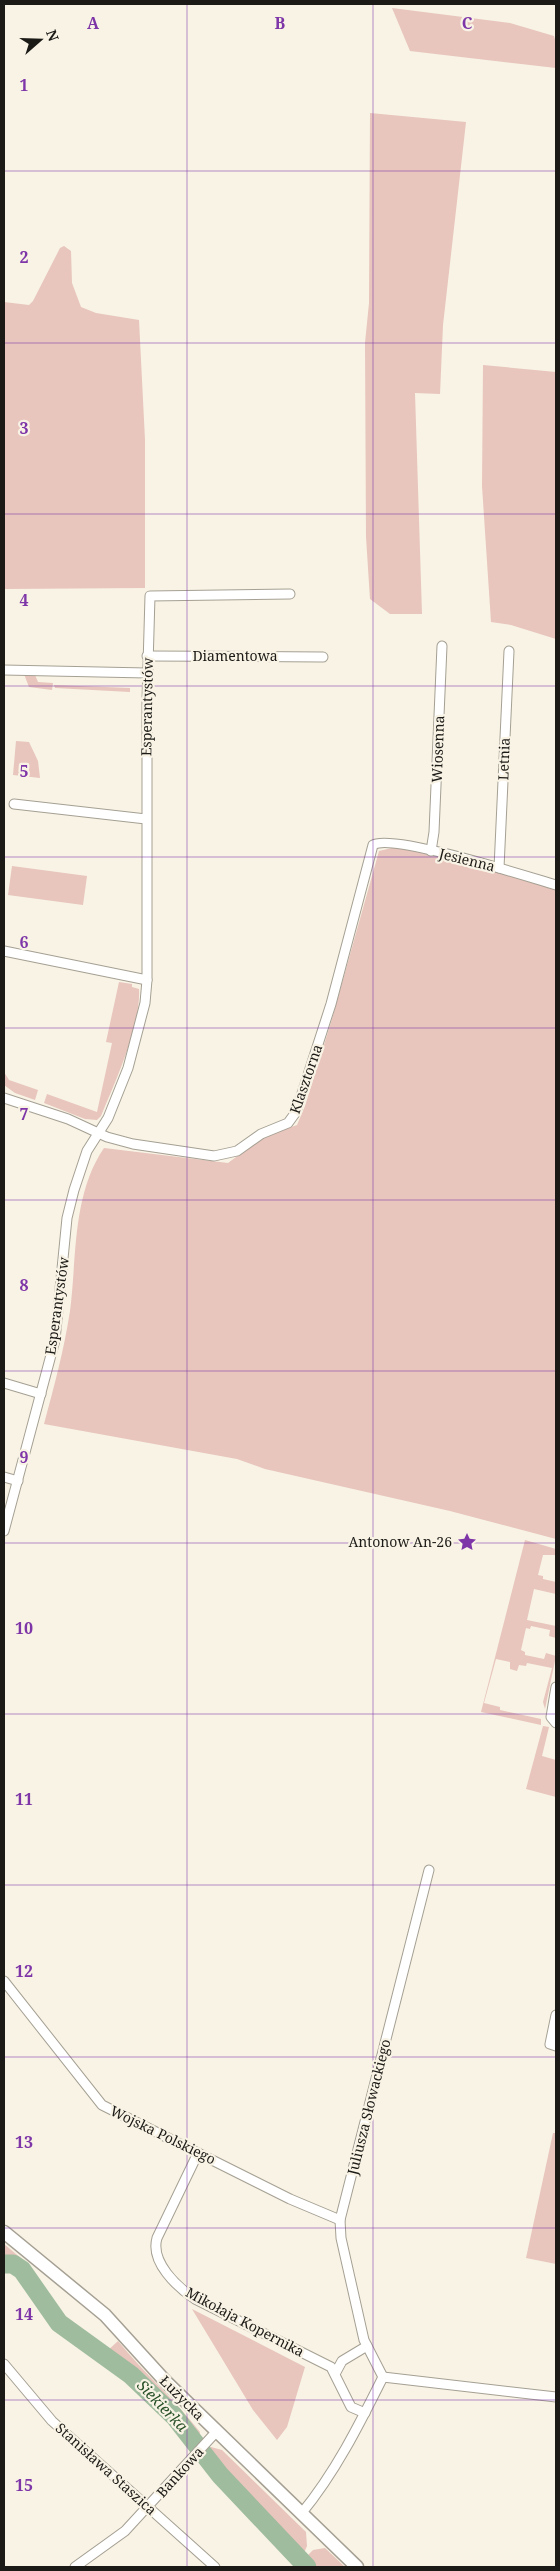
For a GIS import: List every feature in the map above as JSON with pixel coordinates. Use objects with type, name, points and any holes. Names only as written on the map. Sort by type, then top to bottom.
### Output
[{"type":"street","name":"Esperantystów","points":[[4,1531],[55,1340],[67,1218],[87,1151],[108,1118],[136,1038],[145,1003],[147,980],[147,656],[150,596],[290,594]]},
{"type":"street","name":"Wiosenna","points":[[431,851],[435,823],[442,646]]},
{"type":"street","name":"Letnia","points":[[500,868],[509,651]]},
{"type":"street","name":"Diamentowa","points":[[147,656],[323,657]]},
{"type":"street","points":[[4,670],[147,673]]},
{"type":"street","points":[[14,804],[146,819]]},
{"type":"street","name":"Jesienna","points":[[376,842],[431,851],[500,868],[556,885]]},
{"type":"street","name":"Klasztorna","points":[[4,1098],[68,1119],[99,1134],[133,1144],[224,1156],[237,1151],[261,1134],[291,1121],[300,1102],[325,1024],[348,944],[371,848],[376,842]]},
{"type":"street","points":[[4,951],[147,980]]},
{"type":"street","points":[[4,1383],[41,1394]]},
{"type":"street","points":[[4,1477],[18,1481]]},
{"type":"street","points":[[556,1687],[550,1715],[552,1721],[556,1723]]},
{"type":"street","name":"Juliusza Słowackiego","points":[[383,2378],[366,2346],[341,2238],[340,2220],[429,1870]]},
{"type":"street","name":"Wojska Polskiego","points":[[4,1981],[102,2105],[298,2203],[340,2220]]},
{"type":"street","points":[[553,2045],[556,2015]]},
{"type":"street","name":"Mikołaja Kopernika","points":[[198,2153],[157,2238],[155,2247],[158,2260],[186,2294],[331,2367],[335,2374]]},
{"type":"street","name":"Łużycka","points":[[4,2232],[105,2315],[166,2382],[357,2567]]},
{"type":"street","points":[[365,2413],[351,2407],[335,2374],[342,2361],[366,2346]]},
{"type":"street","name":"Stanisława Staszica","points":[[4,2364],[52,2421],[215,2567]]},
{"type":"street","points":[[301,2514],[325,2482],[383,2378],[556,2397]]},
{"type":"street","name":"Bankowa","points":[[75,2567],[125,2531],[216,2432]]},
{"type":"shaded area","points":[[392,8],[510,23],[554,36],[556,43],[556,68],[410,51]]},
{"type":"shaded area","points":[[370,113],[466,122],[443,325],[440,394],[415,393],[422,614],[390,614],[370,599],[366,537],[365,343],[369,303]]},
{"type":"shaded area","points":[[64,246],[71,251],[72,283],[81,307],[96,313],[139,320],[145,440],[145,588],[4,589],[4,302],[29,305],[33,301],[60,248]]},
{"type":"shaded area","points":[[483,365],[556,372],[556,639],[511,625],[491,622],[482,486]]},
{"type":"shaded area","points":[[24,674],[35,675],[38,682],[53,683],[52,690],[29,687]]},
{"type":"shaded area","points":[[54,685],[130,688],[130,692],[55,688]]},
{"type":"shaded area","points":[[16,741],[29,742],[38,761],[40,778],[13,775]]},
{"type":"shaded area","points":[[396,847],[505,873],[556,890],[556,1539],[450,1511],[265,1469],[237,1459],[44,1424],[68,1326],[81,1206],[86,1186],[104,1148],[228,1163],[263,1137],[297,1125],[305,1106],[332,1019],[379,851]]},
{"type":"shaded area","points":[[12,866],[87,876],[83,905],[8,895]]},
{"type":"shaded area","points":[[119,982],[132,984],[132,987],[139,989],[139,1004],[126,1054],[101,1116],[97,1120],[85,1119],[44,1103],[47,1094],[97,1112],[112,1043],[106,1042]]},
{"type":"shaded area","points":[[4,1072],[9,1080],[38,1090],[35,1100],[15,1093],[4,1085]]},
{"type":"shaded area","points":[[525,1540],[556,1549],[556,1555],[543,1555],[538,1575],[543,1576],[543,1579],[556,1582],[556,1594],[534,1589],[527,1620],[556,1626],[556,1638],[549,1636],[550,1630],[531,1626],[530,1629],[526,1628],[521,1650],[525,1652],[525,1655],[544,1659],[546,1653],[556,1656],[545,1709],[543,1702],[552,1668],[527,1663],[526,1666],[519,1665],[517,1671],[510,1669],[510,1662],[496,1659],[484,1703],[500,1707],[500,1710],[541,1719],[541,1725],[481,1712]]},
{"type":"shaded area","points":[[543,1726],[549,1727],[542,1756],[556,1760],[556,1797],[526,1789]]},
{"type":"shaded area","points":[[553,2133],[556,2133],[556,2264],[526,2258]]},
{"type":"shaded area","points":[[4,2244],[28,2264],[4,2258]]},
{"type":"shaded area","points":[[192,2309],[305,2367],[287,2427],[277,2440],[253,2410]]},
{"type":"shaded area","points":[[118,2341],[200,2432],[198,2440],[146,2383],[105,2353]]},
{"type":"shaded area","points":[[211,2447],[222,2450],[306,2532],[307,2546],[304,2553],[208,2451]]},
{"type":"shaded area","points":[[325,2548],[345,2567],[296,2567],[313,2550]]},
{"type":"waterway","name":"Siekierka","points":[[4,2264],[13,2264],[22,2270],[59,2323],[131,2375],[174,2416],[220,2475],[307,2567]]},
{"type":"place","name":"Antonow An-26","points":[[467,1542]]}]
